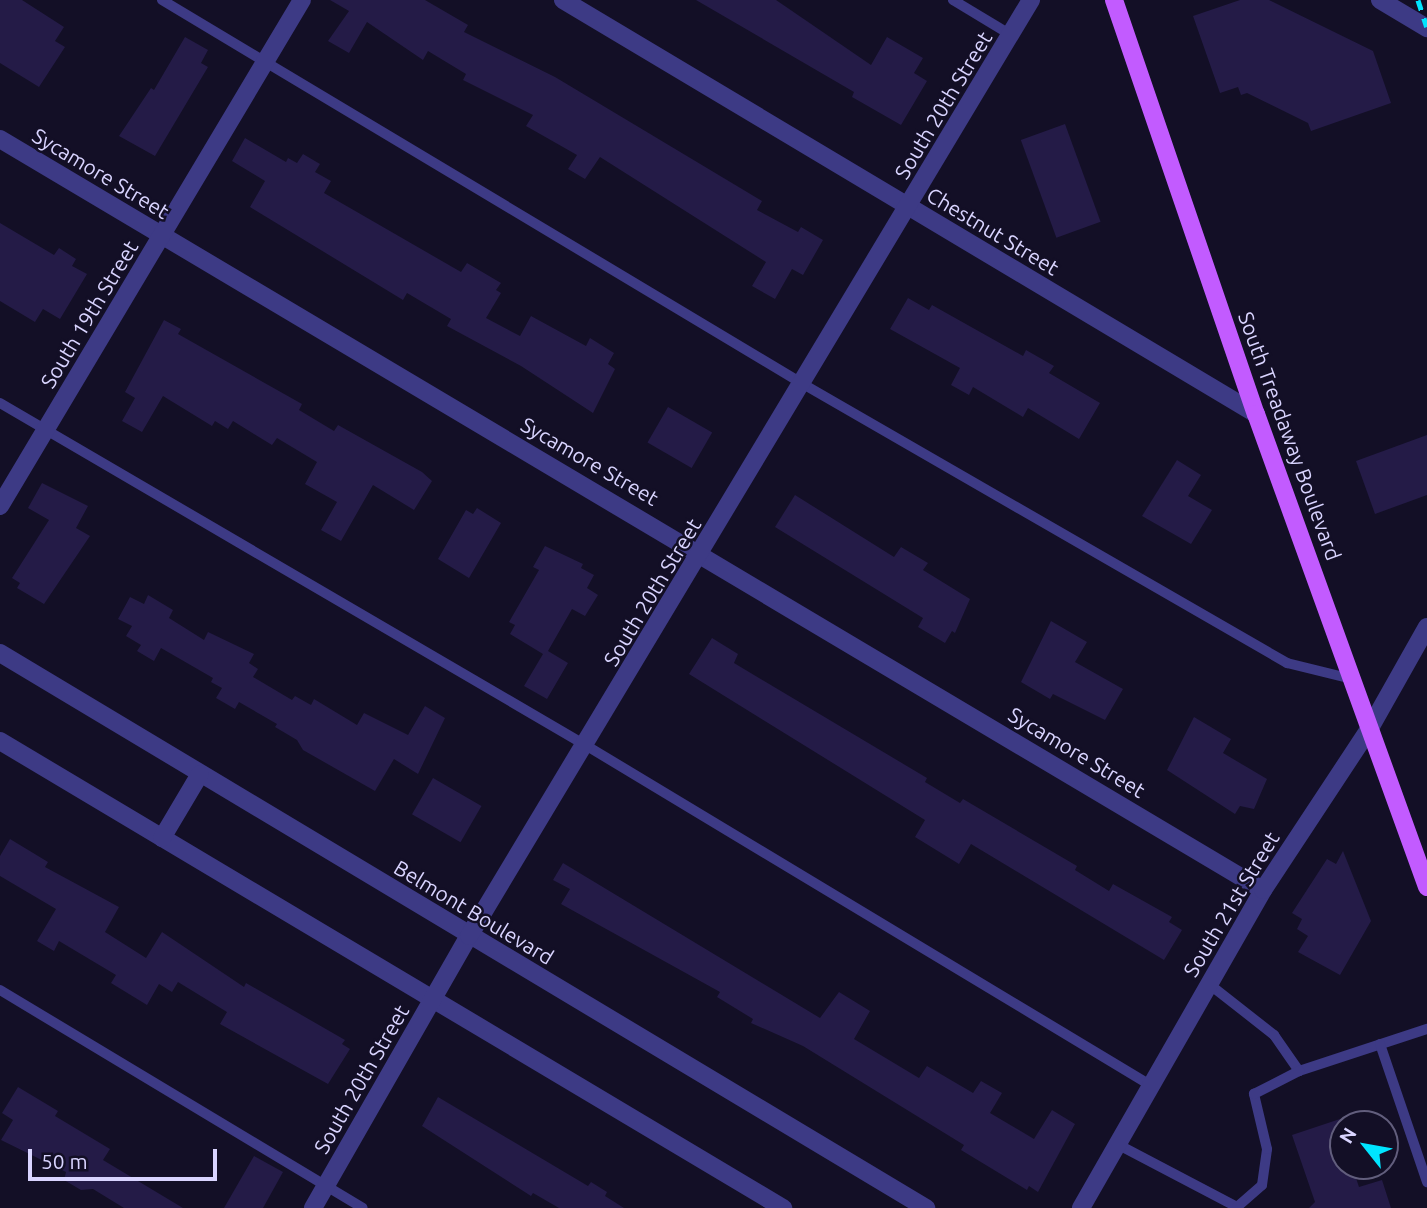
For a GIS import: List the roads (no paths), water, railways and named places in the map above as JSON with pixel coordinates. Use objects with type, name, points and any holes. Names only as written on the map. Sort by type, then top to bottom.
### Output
[{"type":"main road","name":"South Treadaway Boulevard","points":[[1114,0],[1256,414],[1427,887]]},
{"type":"street","name":"South 19th Street","points":[[0,506],[302,0]]},
{"type":"street","name":"Chestnut Street","points":[[563,0],[1256,414]]},
{"type":"street","name":"South 20th Street","points":[[313,1208],[469,936],[587,746],[1031,0]]},
{"type":"street","points":[[1380,0],[1427,28]]},
{"type":"street","name":"Sycamore Street","points":[[0,139],[702,553],[1263,890]]},
{"type":"street","name":"South 21st Street","points":[[1081,1208],[1263,890],[1370,727],[1427,627]]},
{"type":"street","name":"Belmont Boulevard","points":[[0,653],[926,1208]]},
{"type":"street","points":[[0,741],[783,1208]]},
{"type":"street","points":[[162,838],[200,774]]},
{"type":"lane","points":[[162,0],[803,384],[1287,663],[1354,679]]},
{"type":"lane","points":[[953,0],[1011,35]]},
{"type":"lane","points":[[0,403],[587,746],[1150,1085]]},
{"type":"lane","points":[[1209,984],[1274,1035],[1299,1071]]},
{"type":"lane","points":[[0,990],[363,1208]]},
{"type":"lane","points":[[1116,1144],[1237,1208],[1262,1185],[1268,1149],[1254,1094],[1299,1071],[1427,1029]]},
{"type":"lane","points":[[1380,1044],[1427,1182]]},
{"type":"railway","points":[[1418,0],[1427,27]]}]
